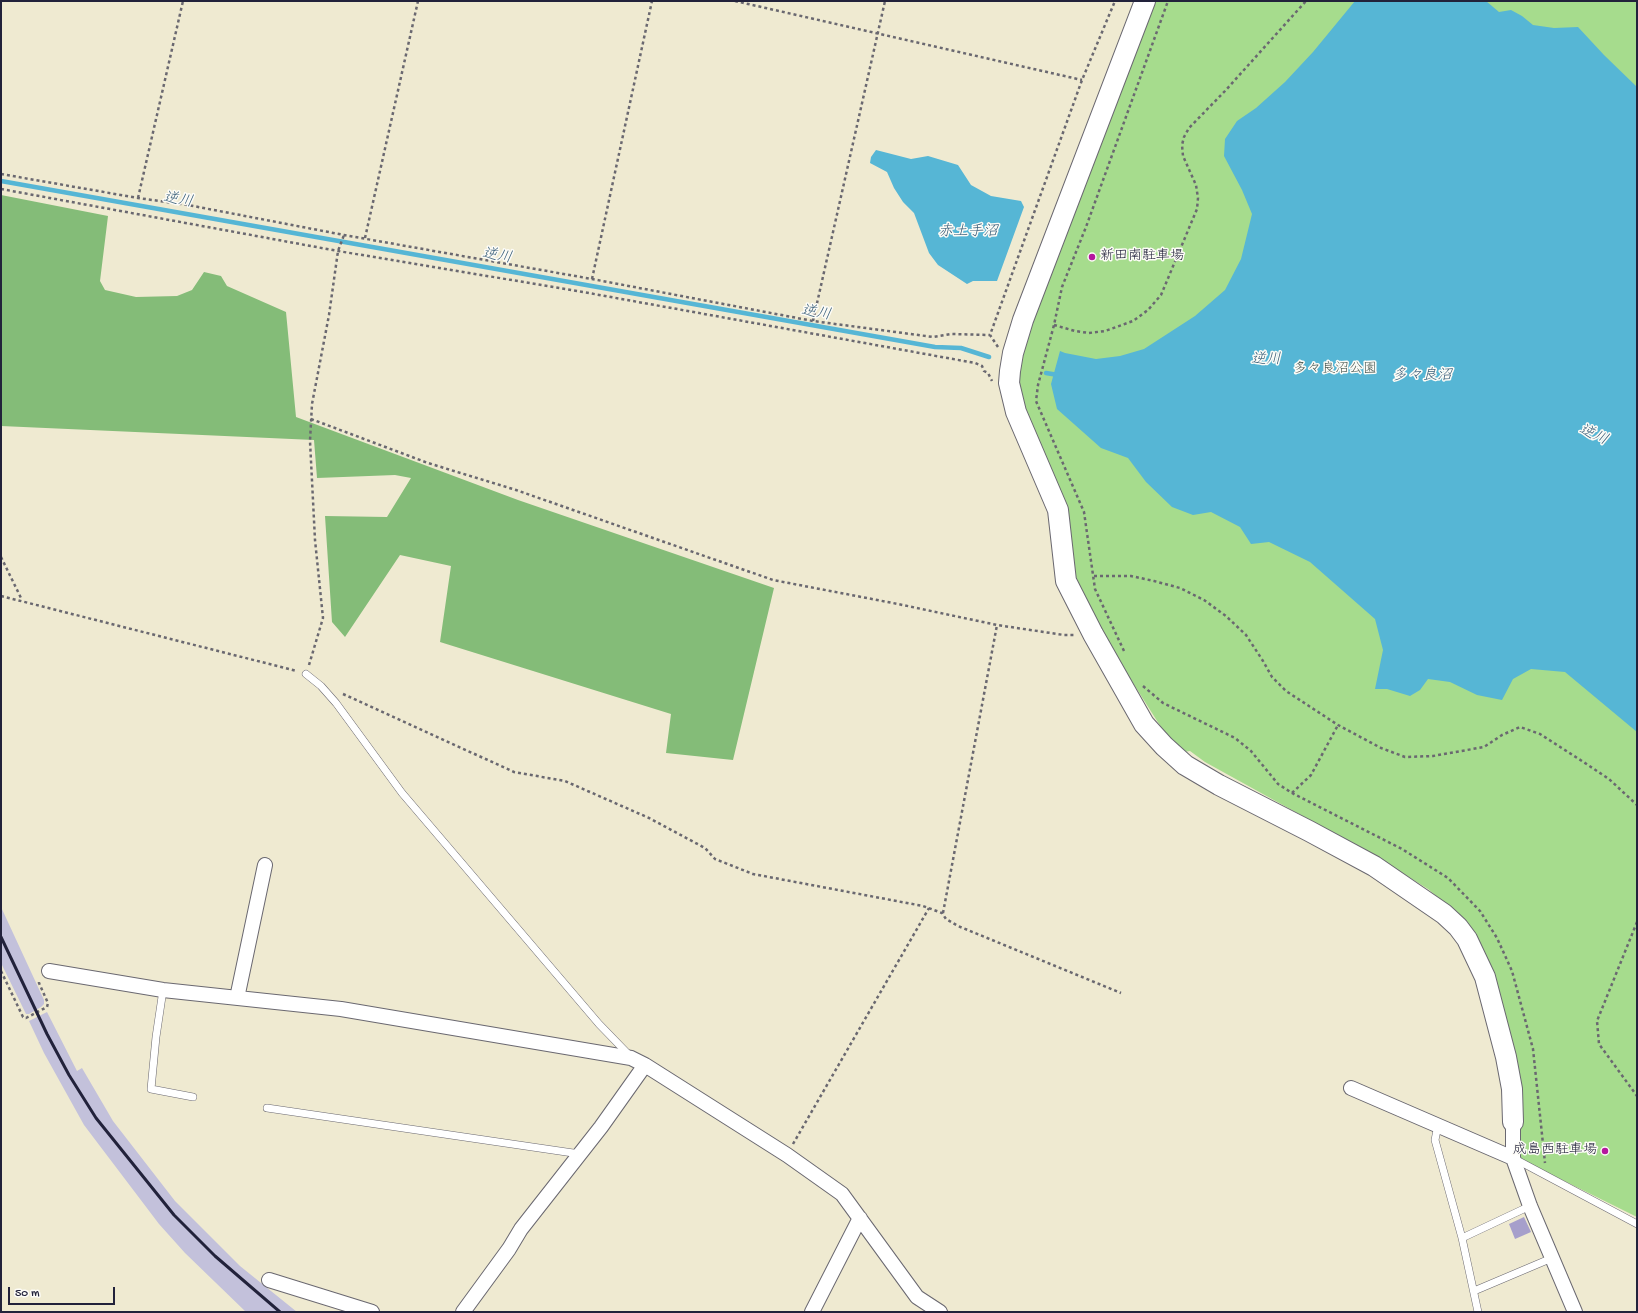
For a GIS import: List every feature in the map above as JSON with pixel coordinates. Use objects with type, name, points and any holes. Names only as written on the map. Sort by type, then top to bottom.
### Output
[{"type":"street","points":[[1145,1],[1023,320],[1013,354],[1010,371],[1009,384],[1016,412],[1058,510],[1066,581],[1093,634],[1144,724],[1164,746],[1185,765],[1219,785],[1309,830],[1374,866],[1444,914],[1458,927],[1467,939],[1485,977],[1506,1057],[1512,1089],[1513,1158],[1530,1206],[1572,1311]]},
{"type":"street","points":[[237,998],[265,865]]},
{"type":"street","points":[[49,971],[163,990],[341,1009],[631,1058],[645,1065],[787,1155],[842,1194],[917,1297],[940,1312]]},
{"type":"street","points":[[463,1312],[521,1230],[580,1154],[645,1065]]},
{"type":"street","points":[[1351,1088],[1513,1158]]},
{"type":"street","points":[[812,1312],[860,1218]]},
{"type":"street","points":[[269,1280],[372,1312]]},
{"type":"lane","points":[[306,674],[321,686],[336,703],[402,793],[599,1024],[631,1058]]},
{"type":"lane","points":[[163,990],[156,1037],[151,1089],[193,1097]]},
{"type":"lane","points":[[267,1108],[580,1154]]},
{"type":"lane","points":[[1438,1125],[1435,1140],[1462,1238],[1478,1312]]},
{"type":"lane","points":[[1513,1158],[1637,1224]]},
{"type":"lane","points":[[1462,1238],[1530,1206]]},
{"type":"lane","points":[[1474,1291],[1552,1258]]},
{"type":"path","points":[[138,198],[183,1]]},
{"type":"path","points":[[365,238],[418,1]]},
{"type":"path","points":[[592,278],[652,1]]},
{"type":"path","points":[[736,1],[1082,80]]},
{"type":"path","points":[[813,321],[885,1]]},
{"type":"path","points":[[990,335],[1082,80],[1115,1]]},
{"type":"path","points":[[1125,654],[1095,589],[1084,512],[1036,401],[1038,385],[1054,325],[1062,286],[1168,1]]},
{"type":"path","points":[[1054,325],[1075,331],[1105,331],[1133,321],[1148,310],[1161,295],[1197,209],[1198,198],[1196,185],[1184,156],[1182,145],[1184,137],[1189,128],[1306,1]]},
{"type":"path","points":[[1,174],[138,198],[188,205],[343,235],[592,278],[813,321],[934,337],[951,334],[990,335]]},
{"type":"path","points":[[1,189],[583,292],[967,362],[982,366],[984,371],[988,373],[995,388]]},
{"type":"path","points":[[1,596],[306,674],[323,618],[315,540],[310,441],[313,391],[330,315],[339,250],[343,235]]},
{"type":"path","points":[[990,335],[998,348],[999,353]]},
{"type":"path","points":[[988,373],[991,370]]},
{"type":"path","points":[[311,419],[428,463],[523,492],[773,580],[997,625],[1064,635],[1093,634]]},
{"type":"path","points":[[1,557],[22,601]]},
{"type":"path","points":[[1094,576],[1131,576],[1180,588],[1204,600],[1226,616],[1246,635],[1272,677],[1286,691],[1338,725],[1381,748],[1405,757],[1433,756],[1484,747],[1502,735],[1520,727],[1540,734],[1582,761],[1608,779],[1637,805]]},
{"type":"path","points":[[942,913],[997,625]]},
{"type":"path","points":[[1139,683],[1163,702],[1235,738],[1251,751],[1278,784],[1292,793],[1402,849],[1448,878],[1480,911],[1497,938],[1512,971],[1533,1049],[1545,1163]]},
{"type":"path","points":[[321,686],[333,689],[514,772],[565,781],[649,818],[705,848],[715,859],[753,874],[929,908],[942,913],[946,919],[958,926],[1121,993]]},
{"type":"path","points":[[1292,793],[1311,774],[1338,725]]},
{"type":"path","points":[[787,1155],[929,908]]},
{"type":"path","points":[[1637,922],[1597,1021],[1599,1044],[1637,1096]]},
{"type":"path","points":[[1,971],[23,1017],[26,1018],[47,1007],[48,1003],[39,983],[44,972],[49,971]]},
{"type":"shaded area","points":[[1,907],[44,1000],[44,1004],[41,1007],[29,1014],[26,1014],[1,963]]},
{"type":"shaded area","points":[[47,1012],[77,1071],[82,1068],[113,1121],[175,1201],[240,1266],[297,1312],[246,1312],[185,1253],[159,1224],[84,1125],[44,1053],[29,1021]]},
{"type":"green space","name":"多々良沼公園","points":[[1152,1],[1637,1],[1637,1217],[1518,1157],[1519,1088],[1449,907],[1428,889],[1375,856],[1205,762],[1190,751],[1184,752],[1166,735],[1119,661],[1078,591],[1072,565],[1070,523],[1044,453],[1020,399],[1016,377],[1030,323]]},
{"type":"green space","points":[[1,195],[108,216],[100,281],[105,290],[136,297],[177,296],[192,290],[204,272],[221,276],[227,286],[286,312],[296,417],[518,500],[774,588],[733,760],[666,753],[671,714],[440,642],[451,566],[400,555],[345,637],[332,622],[325,516],[387,517],[411,478],[395,475],[317,478],[314,440],[1,426]]},
{"type":"water","name":"多々良沼","points":[[1355,1],[1486,1],[1499,12],[1511,10],[1522,16],[1533,25],[1554,28],[1578,27],[1637,87],[1637,732],[1565,672],[1531,669],[1513,679],[1502,700],[1477,695],[1450,682],[1428,679],[1420,690],[1410,696],[1387,689],[1375,689],[1383,650],[1375,619],[1310,562],[1269,542],[1251,544],[1240,527],[1211,512],[1193,515],[1172,507],[1146,482],[1128,458],[1101,448],[1057,409],[1051,384],[1060,351],[1096,359],[1120,356],[1144,349],[1195,316],[1225,290],[1241,259],[1252,214],[1242,190],[1224,156],[1225,139],[1237,121],[1256,108],[1285,82],[1313,52]]},
{"type":"water","name":"赤土手沼","points":[[876,150],[911,159],[928,156],[958,165],[971,185],[991,196],[1021,201],[1024,207],[997,281],[973,281],[967,284],[938,265],[929,253],[914,213],[903,202],[894,188],[887,172],[870,163],[871,157]]},
{"type":"building","points":[[1524,1217],[1531,1232],[1515,1239],[1509,1224]]},
{"type":"waterway","name":"逆川","points":[[1,181],[935,347],[961,348],[989,357]]},
{"type":"waterway","name":"逆川","points":[[1046,373],[1058,375]]},
{"type":"railway","points":[[1,937],[47,1034],[69,1075],[96,1118],[174,1215],[215,1256],[280,1312]]},
{"type":"place","name":"新田南駐車場","points":[[1092,257]]},
{"type":"place","name":"成島西駐車場","points":[[1605,1151]]}]
